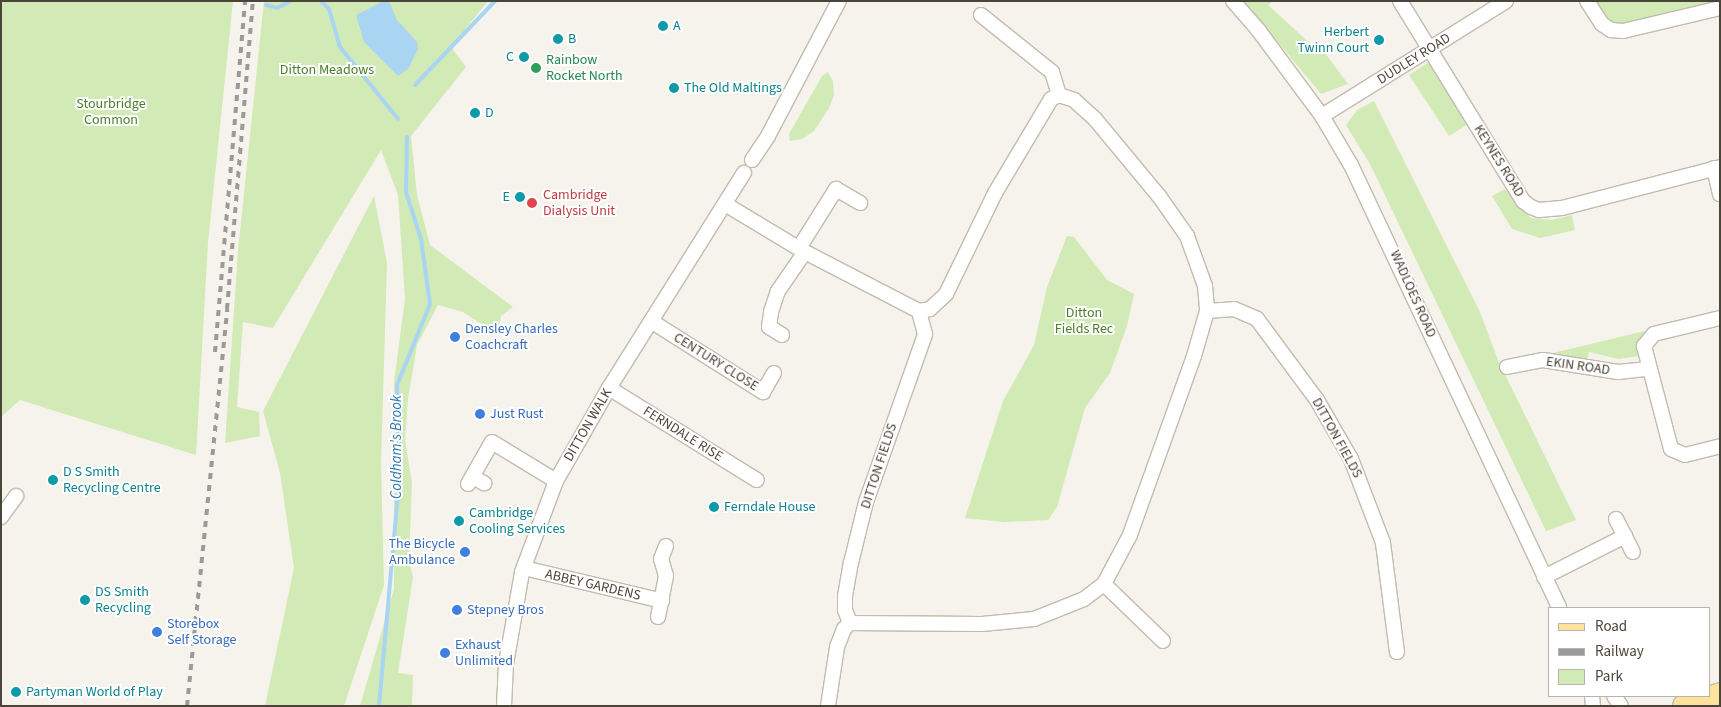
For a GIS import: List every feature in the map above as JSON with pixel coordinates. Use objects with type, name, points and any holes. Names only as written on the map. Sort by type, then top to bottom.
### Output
[{"type":"main road","points":[[1684,706],[1720,694]]},
{"type":"street","points":[[752,160],[772,128],[839,1]]},
{"type":"street","name":"WADLOES ROAD","points":[[1233,1],[1259,31],[1322,116],[1351,165],[1394,250],[1559,607]]},
{"type":"street","points":[[1400,1],[1430,49]]},
{"type":"street","name":"DUDLEY ROAD","points":[[1322,116],[1506,1]]},
{"type":"street","points":[[1587,1],[1602,24],[1611,30],[1624,31],[1720,8]]},
{"type":"street","points":[[981,15],[1052,72],[1058,95]]},
{"type":"street","name":"KEYNES ROAD","points":[[1430,49],[1523,201],[1531,207],[1539,210],[1562,208],[1717,168]]},
{"type":"street","points":[[725,204],[802,250],[919,311],[938,304],[946,294],[995,193],[1041,112],[1051,99],[1058,95],[1074,100],[1095,119],[1159,196],[1187,236],[1198,259],[1207,311],[1194,356],[1130,535],[1104,584],[1084,599],[1034,619],[982,624],[850,623],[844,629],[837,647],[828,706]]},
{"type":"street","points":[[1717,168],[1720,194]]},
{"type":"street","name":"DITTON WALK","points":[[504,706],[506,664],[524,568],[556,481],[609,388],[744,173]]},
{"type":"street","points":[[782,335],[769,327],[770,312],[778,292],[836,189],[860,203]]},
{"type":"street","name":"DITTON FIELDS","points":[[1207,311],[1234,309],[1257,319],[1317,400],[1351,458],[1383,543],[1397,652]]},
{"type":"street","name":"DITTON FIELDS","points":[[850,623],[845,610],[845,596],[851,562],[866,502],[924,334],[919,311]]},
{"type":"street","points":[[1720,318],[1654,334],[1644,346],[1648,369],[1671,449],[1685,455],[1720,446]]},
{"type":"street","name":"CENTURY CLOSE","points":[[651,321],[763,392],[774,373]]},
{"type":"street","name":"EKIN ROAD","points":[[1507,367],[1543,360],[1618,372],[1648,369]]},
{"type":"street","name":"FERNDALE RISE","points":[[609,388],[757,480]]},
{"type":"street","points":[[475,481],[492,442],[556,481]]},
{"type":"street","points":[[1,516],[16,496]]},
{"type":"street","points":[[1616,519],[1633,552]]},
{"type":"street","points":[[1544,576],[1625,536]]},
{"type":"street","points":[[658,617],[666,576],[662,560],[666,546]]},
{"type":"street","name":"ABBEY GARDENS","points":[[524,568],[662,601]]},
{"type":"street","points":[[1104,584],[1162,641]]},
{"type":"green space","name":"Stourbridge Common","points":[[1,1],[233,1],[208,243],[196,455],[20,400],[1,417]]},
{"type":"green space","name":"Ditton Meadows","points":[[264,1],[488,1],[451,47],[466,67],[411,136],[417,195],[430,245],[513,307],[501,316],[498,335],[463,312],[438,305],[417,345],[408,399],[405,440],[412,483],[409,561],[413,577],[398,673],[413,675],[412,706],[360,706],[394,589],[394,382],[405,299],[398,195],[381,150],[273,328],[243,322],[237,407],[259,412],[260,436],[225,443],[238,251]]},
{"type":"green space","points":[[1244,1],[1273,1],[1268,5],[1315,48],[1319,45],[1348,84],[1321,94]]},
{"type":"green space","points":[[1593,1],[1720,2],[1617,26],[1608,23]]},
{"type":"green space","points":[[1429,62],[1468,124],[1449,136],[1409,75]]},
{"type":"green space","points":[[828,72],[833,81],[834,95],[829,108],[814,131],[802,139],[790,141],[789,134],[822,76]]},
{"type":"green space","points":[[1374,101],[1480,312],[1498,360],[1576,520],[1546,531],[1370,164],[1346,125],[1357,110]]},
{"type":"green space","points":[[1505,189],[1531,218],[1552,220],[1572,215],[1575,230],[1540,238],[1512,229],[1492,196]]},
{"type":"green space","points":[[374,196],[387,263],[381,462],[384,585],[344,706],[265,706],[294,568],[280,473],[263,411]]},
{"type":"green space","name":"Ditton Fields Rec","points":[[1067,236],[1074,237],[1107,280],[1134,294],[1127,326],[1110,373],[1085,408],[1057,507],[1048,520],[1004,522],[965,518],[1003,401],[1034,345],[1047,287]]},
{"type":"green space","points":[[1649,330],[1640,356],[1618,359],[1589,352],[1587,361],[1555,359],[1549,354]]},
{"type":"water","points":[[384,1],[389,1],[397,20],[417,42],[418,49],[408,69],[398,76],[364,42],[356,15]]},
{"type":"waterway","name":"Coldham's Brook","points":[[266,5],[277,8],[291,1]]},
{"type":"waterway","name":"Coldham's Brook","points":[[321,1],[329,9],[340,47],[398,119]]},
{"type":"waterway","points":[[415,85],[495,1]]},
{"type":"waterway","name":"Coldham's Brook","points":[[379,706],[400,471],[397,385],[430,304],[421,239],[406,192],[407,137]]},
{"type":"railway","points":[[215,352],[245,1]]},
{"type":"railway","points":[[187,706],[227,309],[253,1]]},
{"type":"place","name":"A","points":[[663,26]]},
{"type":"place","name":"B","points":[[558,39]]},
{"type":"place","name":"Herbert Twinn Court","points":[[1379,40]]},
{"type":"place","name":"C","points":[[524,57]]},
{"type":"place","name":"Rainbow Rocket North","points":[[536,68]]},
{"type":"place","name":"The Old Maltings","points":[[674,88]]},
{"type":"place","name":"D","points":[[475,113]]},
{"type":"place","name":"E","points":[[520,197]]},
{"type":"place","name":"Cambridge Dialysis Unit","points":[[532,203]]},
{"type":"place","name":"Densley Charles Coachcraft","points":[[455,337]]},
{"type":"place","name":"Just Rust","points":[[480,414]]},
{"type":"place","name":"D S Smith Recycling Centre","points":[[53,480]]},
{"type":"place","name":"Ferndale House","points":[[714,507]]},
{"type":"place","name":"Cambridge Cooling Services","points":[[459,521]]},
{"type":"place","name":"The Bicycle Ambulance","points":[[465,552]]},
{"type":"place","name":"DS Smith Recycling","points":[[85,600]]},
{"type":"place","name":"Stepney Bros","points":[[457,610]]},
{"type":"place","name":"Storebox Self Storage","points":[[157,632]]},
{"type":"place","name":"Exhaust Unlimited","points":[[445,653]]},
{"type":"place","name":"Partyman World of Play","points":[[16,692]]}]
